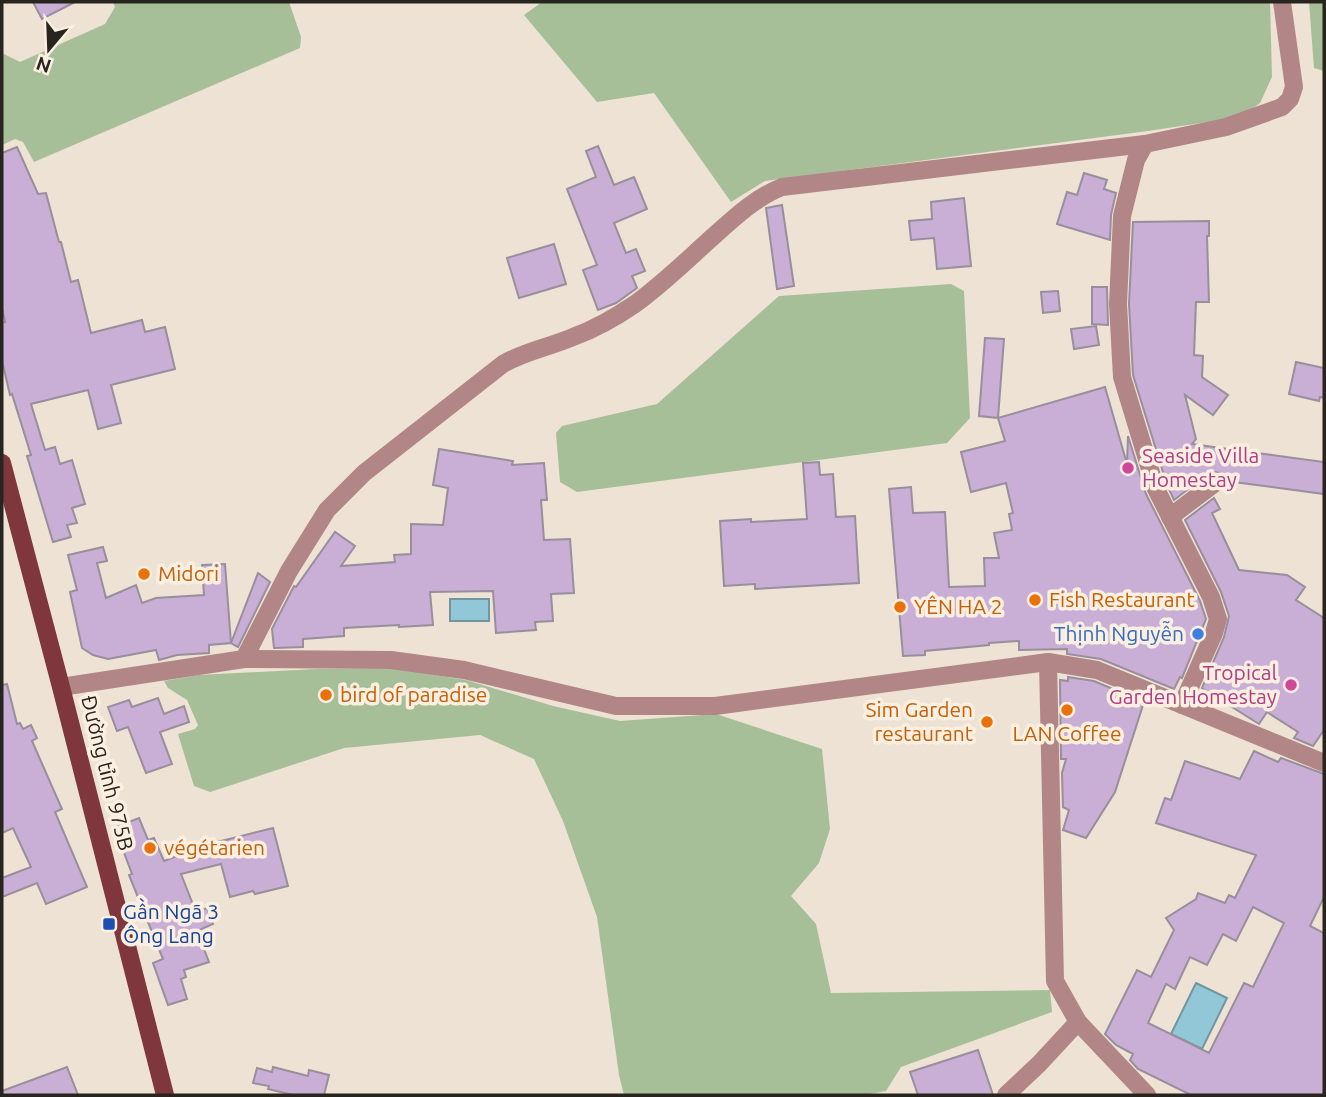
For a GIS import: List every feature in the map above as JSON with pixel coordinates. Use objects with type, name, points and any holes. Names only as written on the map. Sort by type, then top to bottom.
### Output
[{"type":"main road","name":"Đường tỉnh 975B","points":[[2,463],[164,1095]]},
{"type":"street","points":[[244,659],[289,571],[327,510],[364,473],[503,364],[534,349],[572,338],[602,324],[637,302],[737,215],[767,193],[782,187],[1144,144],[1226,127],[1282,107],[1290,99],[1294,87],[1282,2]]},
{"type":"street","points":[[1144,144],[1136,160],[1122,216],[1118,303],[1122,377],[1156,489],[1211,597],[1218,619],[1182,705]]},
{"type":"street","points":[[1170,517],[1215,483]]},
{"type":"street","points":[[61,687],[244,659],[391,660],[464,670],[616,706],[715,706],[1048,662],[1097,670],[1324,763]]},
{"type":"street","points":[[1048,662],[1055,981],[1078,1022],[1147,1095]]},
{"type":"street","points":[[1006,1095],[1078,1022]]},
{"type":"green space","points":[[113,2],[289,2],[301,37],[300,48],[34,162],[23,142],[15,139],[2,145],[2,53],[20,62],[105,24],[115,7]]},
{"type":"green space","points":[[542,2],[1270,2],[1272,77],[1260,103],[1247,113],[1228,119],[765,181],[731,202],[654,93],[597,102],[524,15]]},
{"type":"green space","points":[[1309,2],[1324,2],[1324,71],[1314,68]]},
{"type":"green space","points":[[951,284],[964,291],[970,418],[947,443],[577,492],[560,482],[556,433],[562,426],[657,404],[779,296]]},
{"type":"green space","points":[[316,669],[398,669],[466,680],[553,706],[620,721],[716,714],[822,749],[830,829],[819,863],[791,896],[816,924],[831,993],[1050,990],[1052,1012],[901,1067],[886,1091],[864,1095],[624,1095],[597,917],[563,821],[534,759],[480,735],[344,748],[210,792],[194,786],[178,734],[195,729],[198,725],[187,700],[168,688],[164,681],[198,675]]},
{"type":"water","points":[[450,599],[489,599],[489,621],[450,621]]},
{"type":"water","points":[[1196,983],[1227,998],[1202,1049],[1171,1034]]},
{"type":"building","points":[[33,2],[75,2],[42,19]]},
{"type":"building","points":[[598,146],[614,185],[634,177],[647,209],[614,223],[626,253],[636,249],[645,271],[632,276],[637,288],[616,303],[598,310],[583,270],[597,265],[567,189],[596,177],[586,151]]},
{"type":"building","points":[[17,147],[38,194],[46,193],[71,282],[78,280],[91,333],[142,320],[145,332],[165,327],[175,369],[111,385],[121,423],[98,429],[88,390],[31,404],[45,450],[55,447],[60,464],[72,460],[85,504],[72,508],[77,523],[67,525],[71,537],[53,542],[27,456],[31,455],[12,394],[10,395],[2,361],[2,323],[5,322],[2,308],[2,153]]},
{"type":"building","points":[[1084,173],[1107,180],[1104,189],[1116,193],[1111,215],[1110,240],[1057,224],[1067,192],[1077,195]]},
{"type":"building","points":[[964,198],[971,266],[937,269],[934,238],[911,240],[909,221],[932,219],[931,202]]},
{"type":"building","points":[[782,205],[794,286],[777,289],[766,208]]},
{"type":"building","points":[[1209,221],[1209,302],[1196,302],[1194,355],[1203,356],[1202,377],[1228,395],[1213,415],[1185,395],[1196,439],[1192,444],[1324,462],[1324,494],[1226,481],[1220,473],[1214,472],[1174,500],[1167,485],[1133,375],[1129,304],[1133,222]]},
{"type":"building","points":[[554,244],[566,284],[519,298],[507,258]]},
{"type":"building","points":[[1092,287],[1107,287],[1108,325],[1092,324]]},
{"type":"building","points":[[1058,291],[1060,311],[1043,313],[1041,292]]},
{"type":"building","points":[[1096,326],[1099,345],[1074,349],[1071,329]]},
{"type":"building","points":[[985,338],[1004,339],[998,418],[979,416]]},
{"type":"building","points":[[1296,362],[1324,368],[1324,398],[1320,397],[1319,401],[1289,394]]},
{"type":"building","points":[[1105,387],[1127,464],[1128,436],[1146,494],[1200,601],[1206,619],[1182,678],[1180,677],[1174,689],[1101,659],[1067,654],[1067,649],[1019,650],[1019,641],[925,651],[925,655],[903,656],[889,489],[911,487],[913,513],[945,512],[949,587],[985,586],[984,558],[999,558],[994,533],[1012,530],[1009,514],[1013,513],[1006,483],[971,492],[961,452],[1005,441],[998,418]]},
{"type":"building","points":[[439,449],[513,461],[512,465],[544,463],[547,500],[541,500],[544,540],[570,539],[574,593],[551,594],[553,621],[535,622],[536,630],[496,633],[493,591],[430,592],[433,625],[344,628],[344,636],[303,639],[303,647],[274,648],[272,629],[294,586],[296,587],[335,532],[355,546],[341,566],[395,562],[394,555],[411,554],[411,524],[443,525],[448,488],[433,485]]},
{"type":"building","points":[[819,462],[820,475],[833,474],[836,517],[855,516],[859,583],[755,589],[755,584],[724,586],[720,521],[807,519],[803,463]]},
{"type":"building","points":[[1214,498],[1220,509],[1212,513],[1239,570],[1287,575],[1305,587],[1296,600],[1324,618],[1324,730],[1313,746],[1294,738],[1298,732],[1267,712],[1259,724],[1202,688],[1224,637],[1229,616],[1221,592],[1185,520]]},
{"type":"building","points":[[103,547],[107,561],[97,563],[106,598],[136,585],[142,603],[156,598],[204,595],[202,565],[225,564],[231,643],[209,645],[209,653],[177,655],[159,660],[156,650],[108,659],[93,655],[82,648],[70,592],[77,590],[68,555]]},
{"type":"building","points":[[258,573],[270,582],[238,647],[231,643]]},
{"type":"building","points":[[1068,677],[1094,681],[1144,702],[1115,792],[1086,838],[1063,830],[1069,810],[1063,807],[1062,773],[1066,759],[1061,759],[1060,680],[1068,681]]},
{"type":"building","points":[[7,684],[17,724],[20,723],[23,729],[31,725],[37,738],[32,741],[62,809],[55,812],[87,887],[46,904],[37,883],[2,897],[2,878],[31,867],[13,828],[2,833],[2,685]]},
{"type":"building","points":[[158,698],[164,714],[184,706],[189,722],[160,732],[172,764],[146,773],[128,727],[117,731],[108,707],[129,700],[132,707]]},
{"type":"building","points":[[1254,751],[1278,762],[1281,758],[1324,774],[1324,897],[1310,926],[1324,933],[1324,1095],[1191,1095],[1138,1069],[1130,1060],[1133,1054],[1116,1045],[1105,1034],[1137,970],[1151,977],[1174,930],[1166,918],[1196,899],[1198,893],[1225,903],[1229,895],[1235,898],[1256,855],[1156,823],[1165,798],[1171,800],[1185,761],[1240,779]],"holes":[[[1253,907],[1284,923],[1253,987],[1244,983],[1209,1053],[1148,1023],[1166,984],[1175,989],[1190,957],[1207,965],[1223,934],[1236,941]]]},
{"type":"building","points":[[139,818],[148,840],[154,838],[164,861],[193,848],[273,828],[288,886],[230,897],[221,864],[181,874],[196,912],[207,908],[213,924],[197,931],[209,962],[184,970],[186,977],[181,979],[187,999],[168,1005],[153,963],[163,959],[129,875],[132,874],[116,827]]},
{"type":"building","points":[[978,1050],[993,1095],[918,1095],[910,1072]]},
{"type":"building","points":[[67,1067],[78,1095],[2,1095],[2,1091]]},
{"type":"building","points":[[273,1067],[308,1076],[309,1070],[329,1075],[324,1095],[293,1095],[253,1083],[257,1068],[272,1072]]},
{"type":"place","name":"Seaside Villa Homestay","points":[[1128,468]]},
{"type":"place","name":"Midori","points":[[144,574]]},
{"type":"place","name":"Fish Restaurant","points":[[1035,600]]},
{"type":"place","name":"YÊN HA 2","points":[[900,607]]},
{"type":"place","name":"Thịnh Nguyễn","points":[[1198,634]]},
{"type":"place","name":"Tropical Garden Homestay","points":[[1291,685]]},
{"type":"place","name":"bird of paradise","points":[[326,695]]},
{"type":"place","name":"LAN Coffee","points":[[1067,710]]},
{"type":"place","name":"Sim Garden restaurant","points":[[987,722]]},
{"type":"place","name":"végétarien","points":[[150,848]]},
{"type":"place","name":"Gần Ngã 3 Ông Lang","points":[[109,924]]}]
